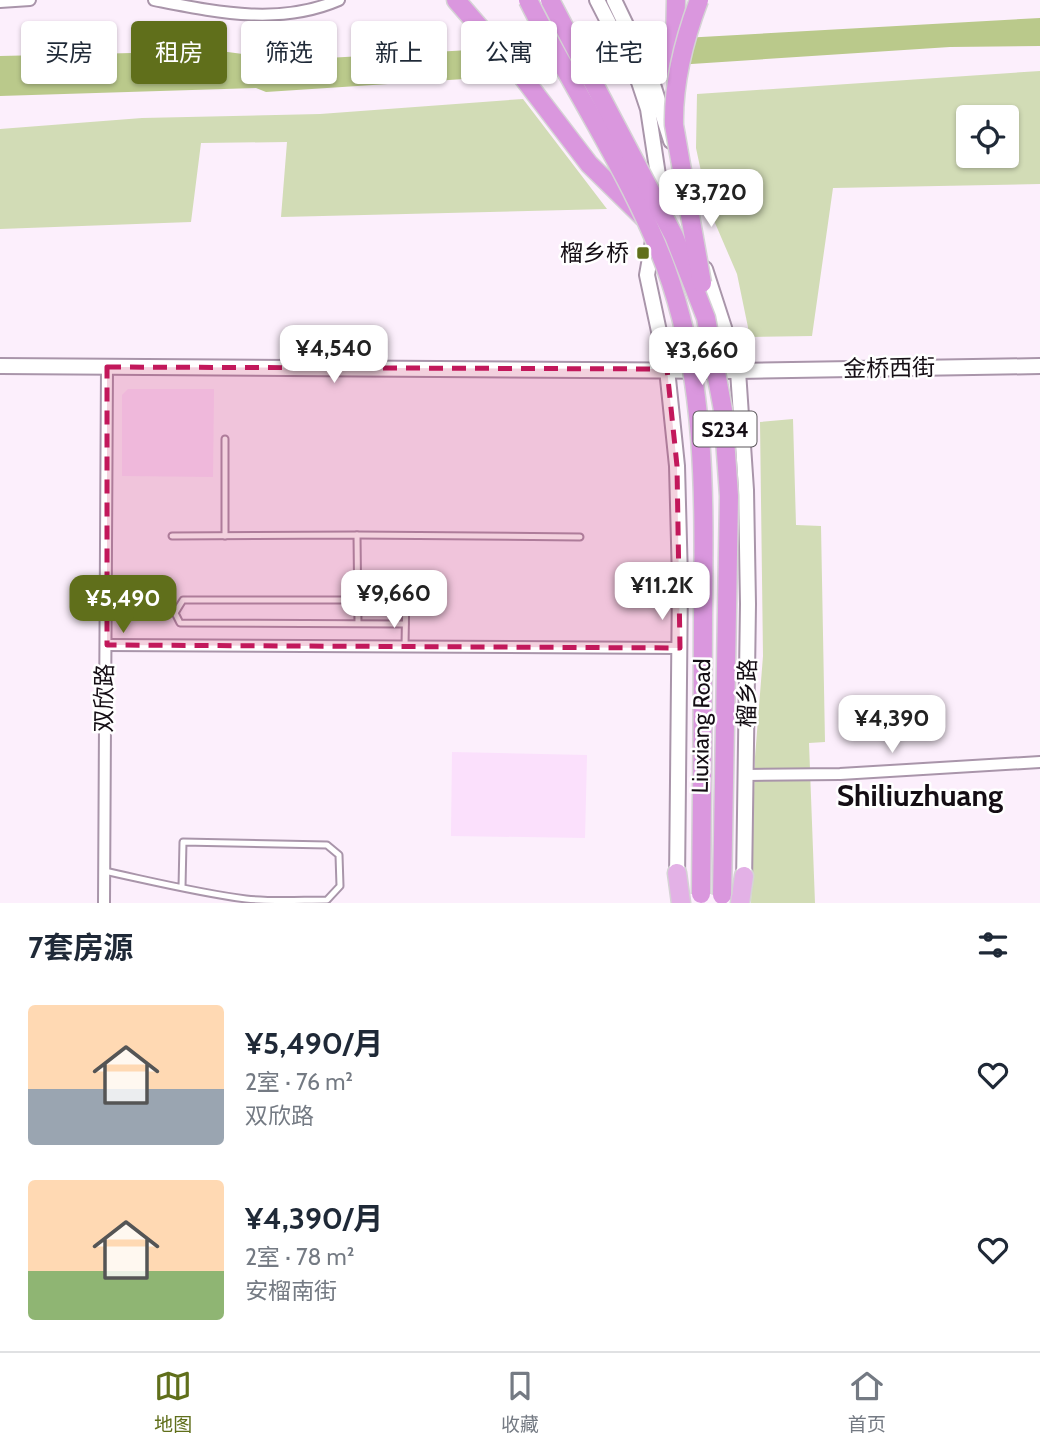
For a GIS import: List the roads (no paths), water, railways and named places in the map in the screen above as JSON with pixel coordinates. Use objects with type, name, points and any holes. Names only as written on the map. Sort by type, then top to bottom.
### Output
[{"type":"highway","points":[[456,0],[521,75],[589,164],[645,219]]},
{"type":"highway","name":"Liuxiang Road","points":[[528,0],[645,219],[674,291],[698,393],[704,494],[701,899]]},
{"type":"highway","name":"Liuxiang Road","points":[[550,0],[674,236],[706,318],[723,410],[729,496],[722,899]]},
{"type":"highway","points":[[676,0],[665,99],[674,125],[706,318]]},
{"type":"highway","points":[[665,99],[699,0]]},
{"type":"main road","points":[[677,873],[679,903]]},
{"type":"main road","points":[[741,903],[744,876]]},
{"type":"street","points":[[0,2],[30,0]]},
{"type":"street","points":[[154,0],[223,14],[263,15],[316,10],[339,0]]},
{"type":"street","points":[[597,0],[639,82],[648,109],[661,195],[647,275],[667,369],[677,466],[680,648],[677,873]]},
{"type":"street","name":"榴乡路","points":[[614,0],[665,99],[693,231],[738,371],[748,604],[744,876]]},
{"type":"street","name":"金桥西街","points":[[0,366],[738,371],[1040,366]]},
{"type":"street","name":"双欣路","points":[[104,903],[103,661],[107,645],[107,366]]},
{"type":"street","points":[[107,645],[680,648]]},
{"type":"street","points":[[746,775],[840,774],[1040,762]]},
{"type":"lane","points":[[225,439],[225,536]]},
{"type":"lane","points":[[357,535],[358,624]]},
{"type":"lane","points":[[172,536],[580,537]]},
{"type":"lane","points":[[358,586],[406,587],[405,646]]},
{"type":"lane","points":[[358,600],[183,600],[175,612],[180,623],[405,624]]},
{"type":"lane","points":[[104,871],[182,887],[250,899],[327,900],[340,886],[339,855],[327,845],[183,842],[182,887]]},
{"type":"place","name":"榴乡桥","points":[[643,253]]},
{"type":"district","name":"Shiliuzhuang","points":[[920,795]]}]
